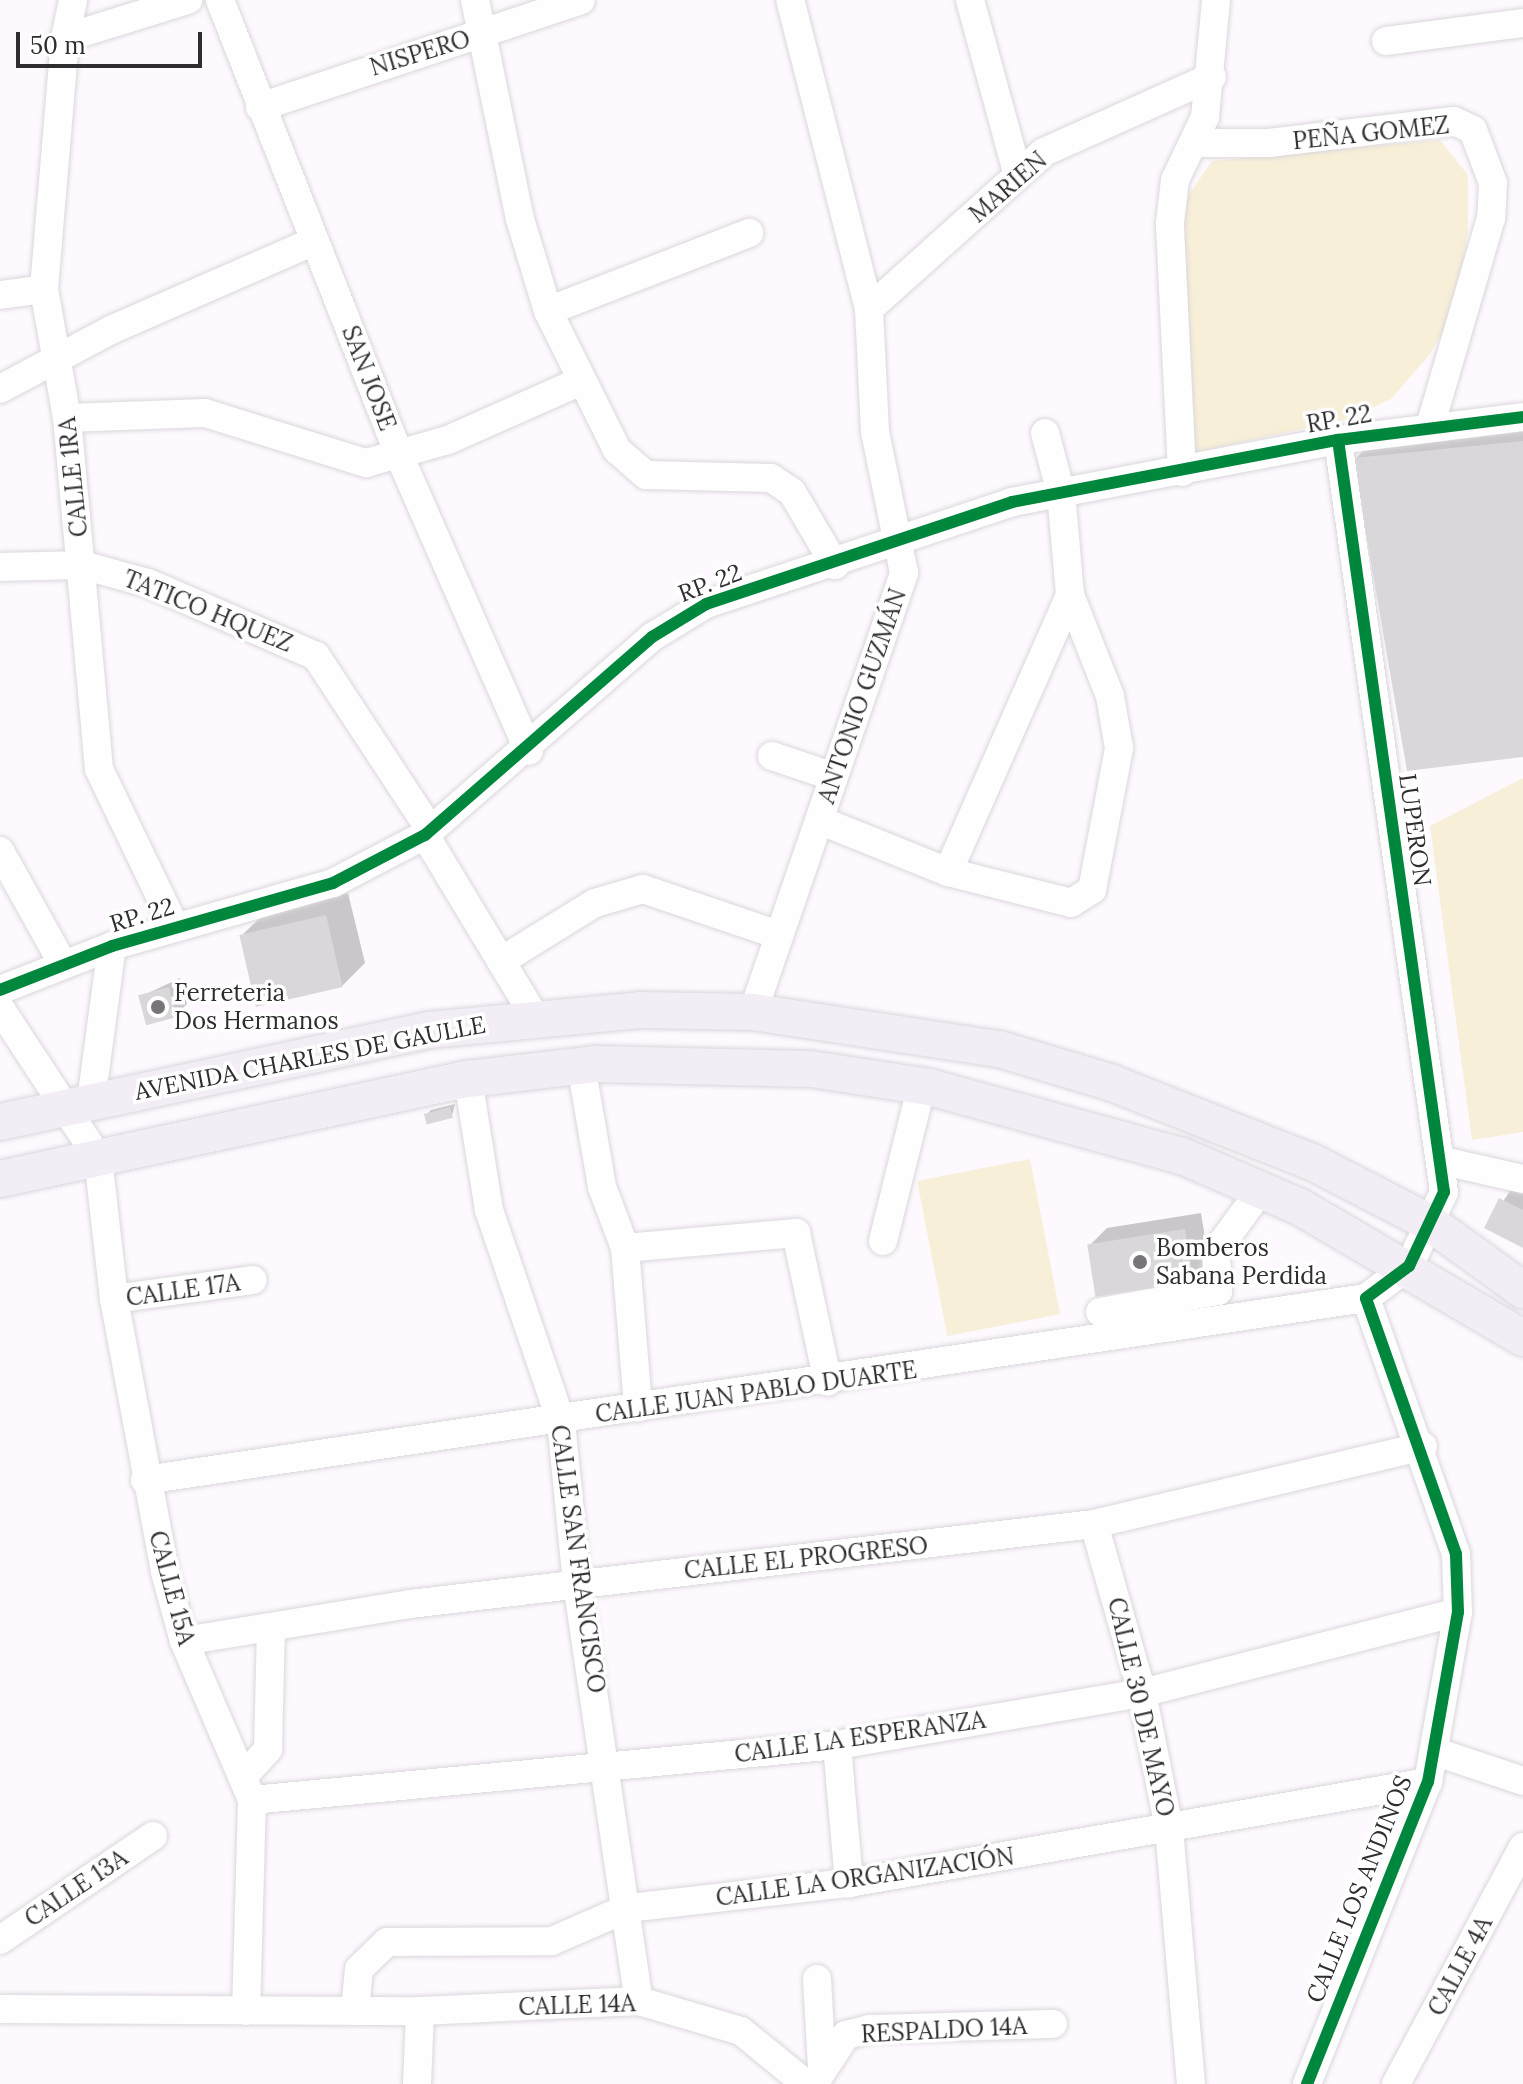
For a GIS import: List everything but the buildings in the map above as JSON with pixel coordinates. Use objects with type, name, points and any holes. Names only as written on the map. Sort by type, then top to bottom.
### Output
[{"type":"main road","name":"AVENIDA CHARLES DE GAULLE","points":[[0,1122],[429,1030],[535,1017],[753,1012],[999,1049],[1112,1083],[1312,1162],[1430,1223],[1523,1290]]},
{"type":"main road","points":[[0,1179],[468,1079],[581,1065],[811,1069],[922,1085],[1182,1156],[1261,1190],[1409,1266],[1523,1338]]},
{"type":"street","name":"CALLE 1RA","points":[[73,0],[77,34],[44,289],[67,418],[99,769],[175,927]]},
{"type":"street","points":[[77,34],[188,0]]},
{"type":"street","name":"SAN JOSE","points":[[220,0],[399,455],[529,751]]},
{"type":"street","points":[[475,0],[520,219],[548,311],[579,382],[631,468],[646,475],[771,478],[792,492],[835,565]]},
{"type":"street","name":"NISPERO","points":[[260,107],[581,0]]},
{"type":"street","name":"ANTONIO GUZMÁN","points":[[753,1012],[904,573],[901,540],[875,432],[869,309],[790,0]]},
{"type":"street","points":[[970,0],[1018,175]]},
{"type":"street","points":[[1182,472],[1170,223],[1175,180],[1198,143],[1212,77],[1216,0]]},
{"type":"street","points":[[1386,41],[1523,23]]},
{"type":"street","name":"MARIEN","points":[[869,309],[1018,175],[1109,119],[1212,77]]},
{"type":"street","name":"PEÑA GOMEZ","points":[[1198,143],[1269,143],[1454,121],[1473,130],[1493,183],[1491,218],[1430,426]]},
{"type":"street","points":[[548,311],[749,233]]},
{"type":"street","points":[[0,389],[314,241]]},
{"type":"street","points":[[0,295],[44,289]]},
{"type":"street","points":[[67,418],[189,411],[338,459],[399,455],[579,382]]},
{"type":"street","name":"RP. 22","points":[[0,990],[112,946],[333,883],[428,833],[529,751],[670,623],[706,604],[835,565],[901,540],[1061,493],[1338,440],[1430,426],[1523,417]]},
{"type":"street","points":[[819,820],[948,872],[1071,903],[1092,890],[1119,748],[1110,696],[1070,595],[1061,493],[1045,433]]},
{"type":"street","name":"LUPERON","points":[[1338,440],[1443,1161],[1444,1192],[1409,1266]]},
{"type":"street","name":"TATICO HQUEZ","points":[[0,567],[82,565],[148,583],[316,656],[428,833],[535,1017]]},
{"type":"street","points":[[948,872],[1070,595]]},
{"type":"street","points":[[772,756],[834,777]]},
{"type":"street","points":[[0,851],[63,964]]},
{"type":"street","points":[[501,961],[595,903],[643,889],[779,935]]},
{"type":"street","points":[[80,1103],[112,946]]},
{"type":"street","points":[[0,1008],[80,1103],[98,1158]]},
{"type":"street","points":[[581,1065],[602,1187],[625,1248],[638,1407]]},
{"type":"street","name":"CALLE SAN FRANCISCO","points":[[468,1079],[489,1210],[561,1421],[577,1583],[608,1770],[639,2001]]},
{"type":"street","points":[[883,1241],[922,1085]]},
{"type":"street","name":"CALLE 15A","points":[[98,1158],[114,1299],[145,1480],[184,1641],[248,1788],[246,2011]]},
{"type":"street","points":[[1443,1161],[1523,1179]]},
{"type":"street","points":[[1100,1312],[1218,1291],[1216,1251],[1261,1190]]},
{"type":"street","points":[[625,1248],[796,1233],[828,1382]]},
{"type":"street","points":[[1366,1298],[1409,1266]]},
{"type":"street","name":"CALLE 17A","points":[[114,1299],[253,1280]]},
{"type":"street","name":"CALLE JUAN PABLO DUARTE","points":[[145,1480],[828,1382],[1366,1298]]},
{"type":"street","name":"CALLE LOS ANDINOS","points":[[1307,2084],[1428,1782],[1436,1752],[1458,1612],[1456,1554],[1423,1446],[1366,1298]]},
{"type":"street","name":"CALLE EL PROGRESO","points":[[184,1641],[577,1583],[1094,1524],[1423,1446]]},
{"type":"street","name":"CALLE 30 DE MAYO","points":[[1094,1524],[1142,1693],[1169,1828],[1191,2084]]},
{"type":"street","name":"CALLE LA ESPERANZA","points":[[248,1788],[608,1770],[837,1745],[1142,1693],[1458,1612]]},
{"type":"street","points":[[248,1788],[268,1749],[271,1628]]},
{"type":"street","points":[[837,1745],[849,1883]]},
{"type":"street","points":[[1436,1752],[1523,1781]]},
{"type":"street","name":"CALLE LA ORGANIZACIÓN","points":[[355,2011],[359,1969],[374,1947],[552,1941],[628,1908],[849,1883],[1428,1782]]},
{"type":"street","name":"CALLE 13A","points":[[0,1940],[153,1836]]},
{"type":"street","name":"CALLE 4A","points":[[1396,2084],[1523,1847]]},
{"type":"street","points":[[814,2079],[817,1979]]},
{"type":"street","name":"CALLE 14A","points":[[0,2009],[420,2011],[639,2001],[741,2031],[814,2079]]},
{"type":"street","points":[[417,2084],[420,2011]]},
{"type":"street","name":"RESPALDO 14A","points":[[814,2079],[846,2035],[870,2029],[1053,2024]]},
{"type":"shaded area","points":[[1440,140],[1468,175],[1468,232],[1455,311],[1430,354],[1391,399],[1349,419],[1191,453],[1179,209],[1212,161]]},
{"type":"shaded area","points":[[1523,778],[1523,1132],[1472,1140],[1430,826]]},
{"type":"shaded area","points":[[1030,1159],[1060,1314],[947,1336],[917,1181]]},
{"type":"cycle path","points":[[0,990],[112,946],[333,883],[425,835],[652,637],[706,604],[1012,502],[1338,440],[1523,417]]},
{"type":"cycle path","points":[[1307,2084],[1428,1782],[1458,1612],[1456,1554],[1366,1298],[1409,1266],[1444,1192],[1338,440]]},
{"type":"place","name":"Ferreteria Dos Hermanos","points":[[158,1007]]},
{"type":"place","name":"Bomberos Sabana Perdida","points":[[1140,1262]]}]
